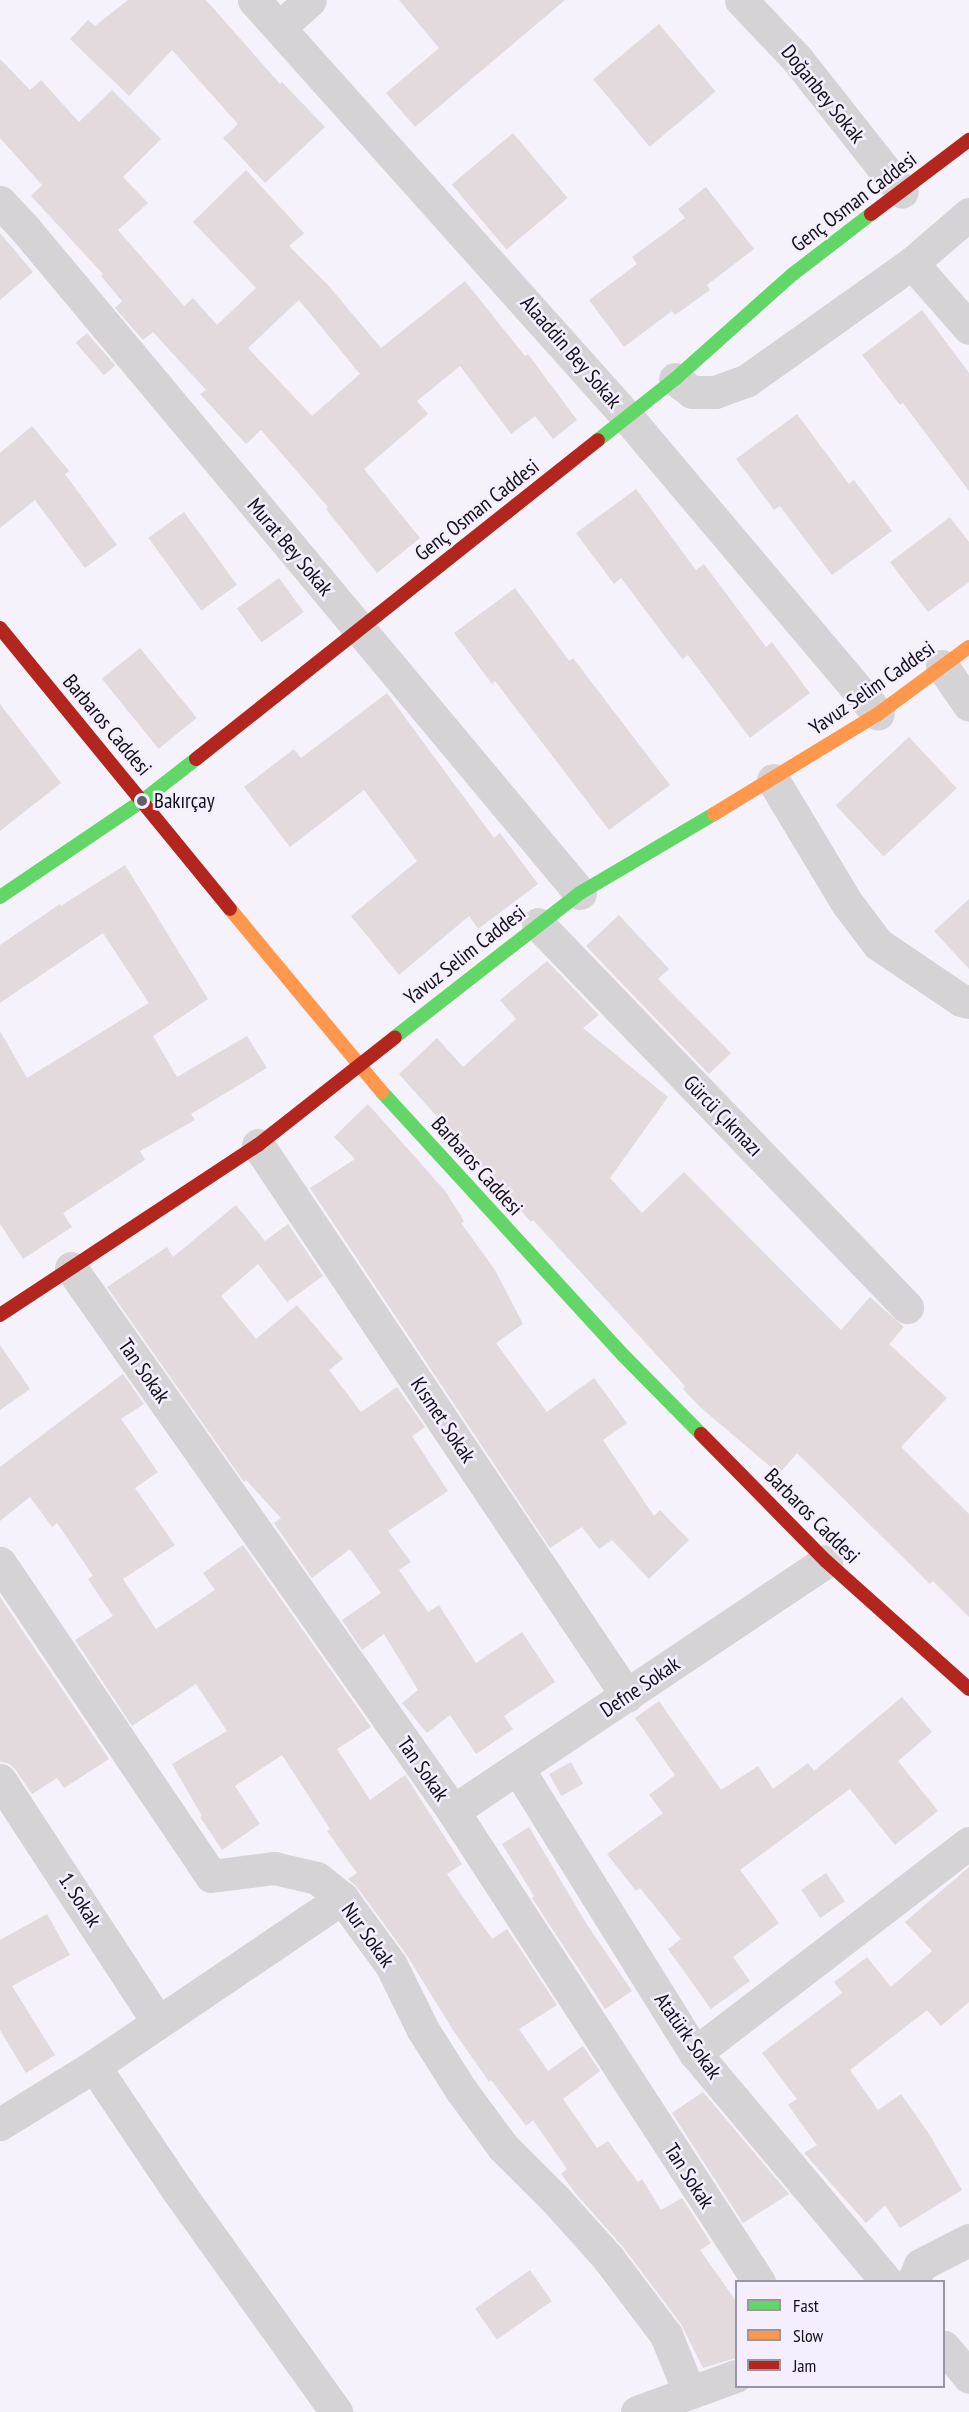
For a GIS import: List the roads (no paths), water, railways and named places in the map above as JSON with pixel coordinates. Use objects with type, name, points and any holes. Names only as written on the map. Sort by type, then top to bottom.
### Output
[{"type":"street","name":"Alaaddin Bey Sokak","points":[[254,0],[628,417],[878,714]]},
{"type":"street","points":[[280,27],[310,0]]},
{"type":"street","name":"Doğanbey Sokak","points":[[741,0],[797,59],[902,192]]},
{"type":"street","name":"Genç Osman Caddesi","points":[[0,897],[142,801],[675,380],[793,274],[969,140]]},
{"type":"street","name":"Murat Bey Sokak","points":[[0,202],[34,239],[580,893]]},
{"type":"street","points":[[675,380],[692,392],[715,392],[746,381],[912,264],[969,214]]},
{"type":"street","points":[[912,264],[969,328]]},
{"type":"street","name":"Barbaros Caddesi","points":[[0,628],[358,1065],[623,1355],[826,1561],[969,1689]]},
{"type":"street","name":"Yavuz Selim Caddesi","points":[[0,1315],[258,1145],[580,893],[773,780],[878,714],[969,647]]},
{"type":"street","points":[[942,666],[969,705]]},
{"type":"street","points":[[773,780],[847,903],[878,944],[961,1000],[969,1002]]},
{"type":"street","name":"Gürcü Çıkmazı","points":[[538,924],[907,1307]]},
{"type":"street","name":"Kısmet Sokak","points":[[258,1145],[627,1696]]},
{"type":"street","name":"Tan Sokak","points":[[71,1268],[453,1811],[758,2280]]},
{"type":"street","name":"Defne Sokak","points":[[453,1811],[826,1561]]},
{"type":"street","name":"Nur Sokak","points":[[0,1563],[210,1876],[274,1868],[317,1878],[342,1898],[391,1965],[423,2030],[461,2090],[503,2147],[608,2258],[666,2335],[689,2392]]},
{"type":"street","name":"Atatürk Sokak","points":[[518,1769],[695,2053],[885,2280]]},
{"type":"street","name":"1. Sokak","points":[[0,1780],[158,2022]]},
{"type":"street","points":[[695,2053],[969,1844]]},
{"type":"street","points":[[0,2124],[94,2066],[342,1898]]},
{"type":"street","points":[[94,2066],[178,2191],[336,2412]]},
{"type":"street","points":[[914,2280],[920,2265],[969,2240]]},
{"type":"street","points":[[945,2348],[969,2377]]},
{"type":"street","points":[[637,2412],[735,2376]]},
{"type":"place","name":"Bakırçay","points":[[142,801]]}]
